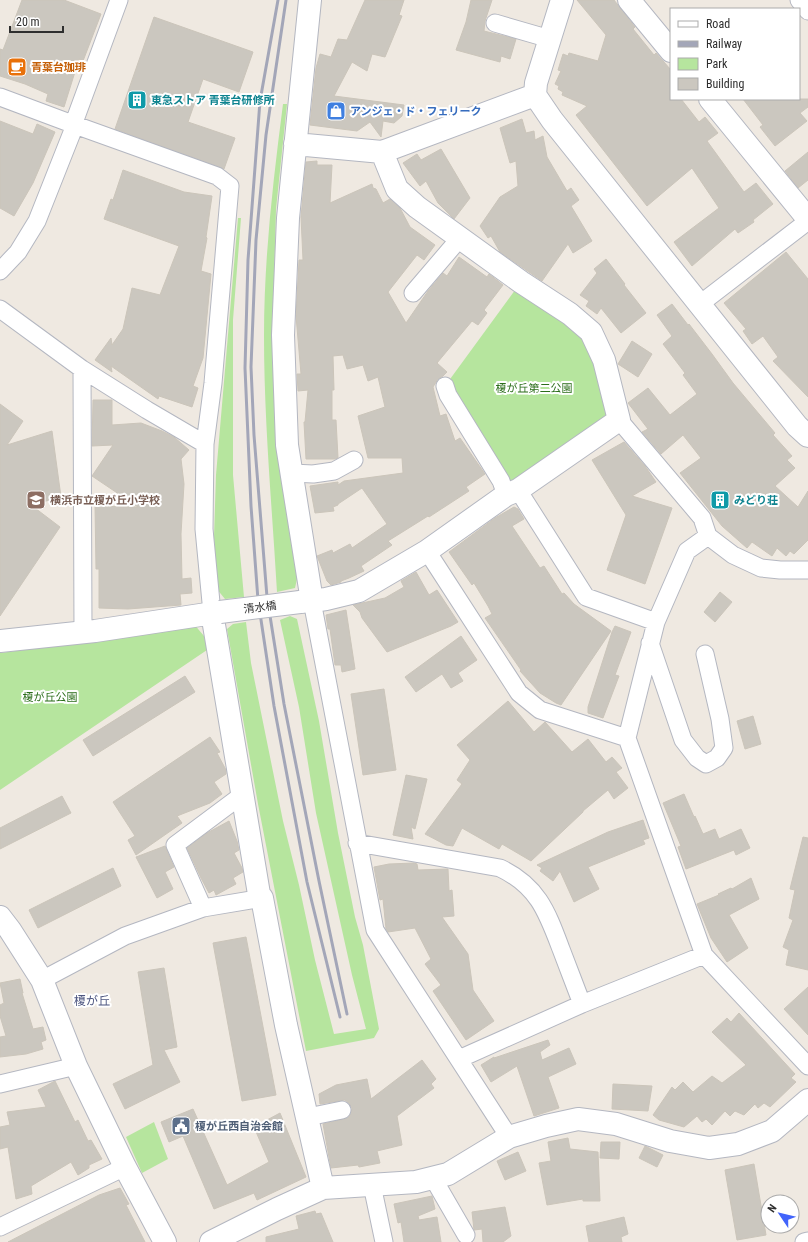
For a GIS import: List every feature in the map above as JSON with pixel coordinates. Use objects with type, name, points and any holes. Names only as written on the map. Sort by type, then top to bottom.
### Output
[{"type":"street","points":[[0,271],[18,252],[37,221],[75,125],[76,117],[119,0]]},
{"type":"street","points":[[310,0],[288,218],[282,335],[287,445],[292,473],[306,601],[375,930],[509,1137]]},
{"type":"street","points":[[562,0],[536,83],[536,96],[552,120],[797,426],[808,436]]},
{"type":"street","points":[[629,0],[670,50]]},
{"type":"street","points":[[799,0],[808,11]]},
{"type":"street","points":[[495,23],[550,40]]},
{"type":"street","points":[[0,96],[75,125],[217,176],[230,186],[213,383],[204,444],[204,529],[242,795],[259,894],[262,898],[286,1025],[323,1188]]},
{"type":"street","points":[[295,144],[382,152],[536,96]]},
{"type":"street","points":[[700,304],[808,220],[711,100]]},
{"type":"street","points":[[382,152],[397,189],[417,207],[521,282],[570,314],[591,332],[604,360],[620,420],[702,518],[708,536],[733,555],[761,568],[808,570]]},
{"type":"street","points":[[413,293],[460,238]]},
{"type":"street","points":[[0,309],[82,369],[204,444]]},
{"type":"street","points":[[82,369],[83,631]]},
{"type":"street","points":[[446,386],[448,395],[501,480],[512,492],[586,596],[656,622]]},
{"type":"street","name":"清水橋","points":[[0,641],[51,637],[83,631],[95,631],[216,613],[326,599],[359,591],[427,551],[620,420]]},
{"type":"street","points":[[292,473],[313,474],[334,471],[354,460]]},
{"type":"street","points":[[708,536],[687,551],[656,622],[627,738],[704,955],[808,1066]]},
{"type":"street","points":[[427,551],[519,693],[540,710],[627,738]]},
{"type":"street","points":[[650,643],[683,740],[697,758],[706,764],[717,758],[724,748],[720,719],[705,654]]},
{"type":"street","points":[[203,908],[175,844],[242,795]]},
{"type":"street","points":[[357,843],[500,868],[514,875],[532,891],[547,913],[582,1004]]},
{"type":"street","points":[[42,980],[125,936],[203,908],[262,898]]},
{"type":"street","points":[[0,917],[42,980],[76,1066],[125,1167],[165,1242]]},
{"type":"street","points":[[459,1059],[582,1004],[704,955]]},
{"type":"street","points":[[0,1084],[76,1066]]},
{"type":"street","points":[[211,1242],[323,1188],[416,1182],[448,1174],[509,1137],[546,1126],[578,1119],[616,1124],[670,1141],[709,1148],[738,1144],[772,1131],[808,1100]]},
{"type":"street","points":[[308,1117],[342,1110]]},
{"type":"street","points":[[0,1227],[125,1167]]},
{"type":"street","points":[[433,1178],[466,1235]]},
{"type":"street","points":[[372,1185],[384,1242]]},
{"type":"street","points":[[804,1242],[808,1241]]},
{"type":"green space","points":[[283,104],[287,104],[276,209],[273,325],[277,434],[297,579],[295,588],[277,592],[264,368],[264,307],[267,249]]},
{"type":"green space","points":[[238,218],[241,218],[233,320],[233,475],[244,597],[225,599],[216,588],[214,537],[216,475]]},
{"type":"green space","name":"榎が丘第二公園","points":[[518,286],[591,332],[619,420],[518,490],[501,481],[445,386]]},
{"type":"green space","points":[[290,616],[297,619],[319,721],[338,833],[355,917],[363,945],[379,1029],[374,1038],[306,1051],[258,804],[227,629],[233,624],[246,622],[251,663],[283,821],[299,885],[315,960],[334,1034],[366,1029],[352,975],[316,813],[299,707],[280,620]]},
{"type":"green space","name":"榎が丘公園","points":[[193,623],[204,636],[207,650],[0,790],[0,653],[54,646]]},
{"type":"green space","points":[[154,1122],[168,1159],[142,1173],[126,1137]]},
{"type":"building","points":[[22,0],[64,0],[101,14],[83,61],[79,59],[64,107],[46,101],[48,94],[25,84],[0,76],[0,49],[3,50]]},
{"type":"building","points":[[365,0],[404,0],[399,15],[402,16],[385,57],[372,54],[367,71],[352,62],[334,96],[404,105],[402,116],[394,123],[383,121],[381,137],[370,122],[357,131],[310,125],[316,68],[320,54],[331,57],[338,39],[347,40]]},
{"type":"building","points":[[471,0],[492,0],[485,21],[484,31],[516,39],[510,59],[501,56],[500,62],[456,50],[466,22]]},
{"type":"building","points":[[577,0],[614,0],[635,27],[633,29],[654,55],[656,53],[670,69],[670,100],[682,100],[699,122],[705,117],[718,133],[707,141],[744,192],[756,183],[773,204],[753,220],[754,222],[738,233],[735,229],[692,266],[674,242],[719,208],[692,168],[647,206],[576,115],[587,106],[562,95],[563,92],[558,89],[559,86],[555,84],[561,71],[558,70],[563,54],[568,56],[569,53],[598,61],[606,35]]},
{"type":"building","name":"東急ストア 青葉台研修所","points":[[154,17],[253,52],[239,92],[203,79],[188,122],[235,138],[224,169],[115,129]]},
{"type":"building","points":[[808,99],[808,107],[800,113],[807,121],[775,146],[760,127],[763,125],[744,100]]},
{"type":"building","points":[[522,119],[526,133],[534,131],[535,140],[543,136],[547,157],[567,191],[571,188],[579,200],[571,206],[592,241],[573,253],[568,244],[542,281],[500,252],[491,236],[488,238],[480,226],[500,197],[518,186],[516,161],[510,163],[500,128]]},
{"type":"building","points":[[0,121],[33,134],[37,124],[55,132],[33,183],[14,216],[0,208]]},
{"type":"building","points":[[441,149],[470,198],[454,219],[438,203],[426,181],[420,186],[403,163],[417,154],[421,160]]},
{"type":"building","points":[[808,152],[808,180],[798,188],[785,171]]},
{"type":"building","points":[[317,161],[317,165],[332,165],[330,203],[372,184],[383,203],[390,199],[400,208],[410,227],[435,245],[424,260],[417,255],[388,292],[406,323],[428,291],[443,273],[447,276],[459,257],[487,277],[489,274],[503,285],[484,310],[487,313],[478,325],[472,321],[437,363],[447,372],[438,379],[433,387],[440,416],[446,414],[455,441],[460,438],[485,474],[466,487],[469,491],[388,541],[392,545],[361,566],[364,571],[331,585],[327,581],[317,556],[332,550],[333,553],[350,544],[352,548],[387,524],[362,488],[333,507],[334,511],[315,513],[310,486],[338,482],[338,485],[344,481],[403,473],[402,458],[368,458],[358,416],[385,407],[378,377],[368,381],[363,365],[347,369],[343,355],[333,356],[334,390],[332,390],[332,420],[336,420],[338,458],[306,459],[304,422],[308,390],[298,391],[297,374],[301,374],[296,316],[299,260],[303,260],[301,217],[306,162]]},
{"type":"building","points":[[123,170],[184,192],[212,196],[201,271],[211,274],[203,358],[193,386],[198,388],[192,407],[159,396],[158,399],[111,366],[112,372],[95,360],[111,338],[112,345],[123,329],[132,288],[160,295],[179,246],[104,219],[111,199],[113,200]]},
{"type":"building","points":[[786,252],[808,279],[808,397],[773,361],[778,357],[763,336],[752,344],[743,331],[746,329],[724,303]]},
{"type":"building","points":[[606,259],[646,313],[621,333],[601,308],[597,314],[586,306],[589,301],[580,295],[597,273],[594,269]]},
{"type":"building","points":[[672,304],[688,325],[689,324],[733,383],[775,433],[773,435],[792,456],[787,460],[795,468],[775,486],[798,507],[808,491],[808,540],[794,554],[790,551],[786,556],[777,548],[772,556],[752,542],[747,548],[722,526],[680,473],[701,458],[683,435],[661,454],[642,432],[648,429],[628,403],[648,388],[670,415],[697,394],[683,375],[685,373],[663,344],[672,336],[657,315]]},
{"type":"building","points":[[632,341],[652,354],[638,377],[618,364]]},
{"type":"building","points":[[93,400],[112,400],[112,425],[141,423],[174,437],[189,450],[181,459],[184,484],[181,534],[182,579],[191,578],[192,593],[180,594],[181,605],[128,609],[99,608],[99,569],[96,569],[95,506],[138,507],[92,476],[113,445],[92,446]]},
{"type":"building","points":[[0,404],[23,421],[7,445],[52,431],[61,497],[31,505],[60,527],[0,616]]},
{"type":"building","points":[[624,442],[645,466],[656,482],[632,496],[672,508],[645,584],[607,570],[626,515],[592,460]]},
{"type":"building","points":[[514,507],[518,509],[524,519],[512,526],[540,568],[544,566],[562,594],[564,593],[574,604],[611,631],[561,705],[540,693],[520,671],[521,670],[485,618],[492,614],[488,606],[474,583],[472,585],[449,552],[495,518]]},
{"type":"building","points":[[416,572],[429,595],[437,590],[458,622],[387,652],[362,618],[360,612],[353,605],[385,598],[404,587],[401,581]]},
{"type":"building","points":[[720,592],[732,602],[715,622],[704,612]]},
{"type":"building","points":[[346,610],[355,669],[342,672],[341,665],[335,665],[330,629],[328,629],[326,615]]},
{"type":"building","points":[[615,626],[631,632],[615,675],[619,676],[603,718],[588,713],[588,707]]},
{"type":"building","points":[[461,636],[477,660],[458,673],[463,681],[451,688],[442,674],[416,692],[405,677]]},
{"type":"building","points":[[185,676],[195,692],[93,756],[83,740]]},
{"type":"building","points":[[384,689],[396,770],[363,775],[351,694]]},
{"type":"building","points":[[508,701],[534,732],[545,722],[572,752],[588,739],[606,762],[612,757],[622,768],[616,772],[628,788],[614,799],[608,790],[583,811],[531,861],[502,844],[499,849],[462,828],[453,846],[446,845],[425,834],[462,784],[457,780],[470,760],[457,745]]},
{"type":"building","points":[[753,716],[761,744],[745,749],[737,721]]},
{"type":"building","points":[[210,737],[220,752],[217,753],[226,770],[226,774],[214,782],[222,794],[210,803],[177,816],[182,823],[136,855],[128,840],[135,836],[113,802]]},
{"type":"building","points":[[406,775],[427,779],[415,829],[411,827],[413,839],[393,835]]},
{"type":"building","points":[[684,794],[703,834],[715,829],[719,839],[741,829],[750,848],[736,855],[734,850],[686,869],[678,847],[681,846],[663,803]]},
{"type":"building","points":[[62,796],[71,813],[0,849],[0,828]]},
{"type":"building","points":[[643,820],[649,838],[643,840],[645,844],[588,867],[599,889],[574,902],[560,871],[553,881],[540,871],[542,868],[537,865],[608,832]]},
{"type":"building","points":[[229,821],[239,850],[234,853],[243,872],[233,878],[236,884],[216,895],[214,890],[209,893],[187,848],[207,833]]},
{"type":"building","points":[[803,837],[808,838],[808,970],[786,965],[789,950],[783,947],[793,920],[789,918],[795,890],[790,889]]},
{"type":"building","points":[[165,846],[174,867],[165,872],[173,889],[157,898],[136,857]]},
{"type":"building","points":[[389,864],[417,864],[418,870],[448,869],[449,891],[452,890],[454,916],[442,917],[468,954],[473,990],[494,1021],[466,1040],[433,991],[441,985],[425,964],[431,959],[415,928],[388,932],[386,929],[383,899],[380,900],[374,867]]},
{"type":"building","points":[[113,868],[121,886],[38,928],[29,910]]},
{"type":"building","points":[[751,878],[759,899],[729,915],[748,948],[727,962],[711,938],[697,904],[719,895],[718,894],[731,888],[732,889]]},
{"type":"building","points":[[246,937],[276,1095],[242,1101],[213,943]]},
{"type":"building","points":[[164,968],[177,1047],[164,1050],[180,1082],[125,1109],[113,1084],[153,1065],[138,972]]},
{"type":"building","points":[[20,979],[22,993],[33,1029],[43,1027],[46,1040],[41,1042],[43,1049],[26,1054],[0,1057],[0,1037],[6,1036],[0,1016],[0,1005],[4,1003],[0,983]]},
{"type":"building","points":[[808,987],[808,1035],[784,1009]]},
{"type":"building","points":[[739,1013],[795,1074],[791,1078],[796,1082],[770,1107],[764,1103],[758,1108],[755,1104],[744,1115],[735,1111],[730,1116],[725,1111],[712,1125],[706,1119],[702,1122],[697,1116],[684,1127],[659,1120],[653,1115],[672,1087],[675,1090],[683,1082],[693,1092],[712,1076],[722,1083],[746,1065],[712,1032],[727,1018],[731,1022]]},
{"type":"building","points":[[548,1040],[550,1045],[540,1052],[542,1060],[569,1048],[576,1064],[548,1077],[559,1108],[534,1116],[517,1066],[491,1082],[481,1065],[494,1057]]},
{"type":"building","points":[[422,1060],[436,1079],[431,1084],[434,1088],[397,1116],[402,1145],[377,1151],[380,1163],[359,1167],[358,1165],[331,1168],[323,1124],[348,1118],[351,1114],[352,1108],[345,1100],[320,1104],[319,1094],[336,1085],[367,1079],[371,1099]]},
{"type":"building","points":[[55,1081],[75,1122],[78,1120],[88,1141],[91,1140],[102,1159],[89,1165],[89,1168],[78,1175],[71,1162],[31,1186],[32,1194],[16,1199],[8,1147],[0,1149],[0,1127],[10,1125],[7,1112],[46,1107],[38,1090]]},
{"type":"building","points":[[613,1084],[652,1086],[648,1111],[612,1109]]},
{"type":"building","points":[[193,1109],[227,1185],[269,1162],[254,1127],[280,1113],[306,1177],[257,1200],[254,1193],[214,1209],[183,1136],[169,1142],[161,1122]]},
{"type":"building","points":[[568,1138],[570,1149],[598,1152],[600,1201],[583,1201],[583,1199],[547,1205],[539,1163],[551,1161],[548,1142]]},
{"type":"building","points":[[601,1142],[620,1142],[619,1159],[600,1158]]},
{"type":"building","points":[[645,1146],[663,1155],[657,1167],[639,1158]]},
{"type":"building","points":[[518,1152],[526,1171],[505,1180],[497,1161]]},
{"type":"building","points":[[754,1164],[760,1200],[760,1234],[766,1235],[737,1240],[725,1170]]},
{"type":"building","points":[[120,1188],[129,1204],[126,1205],[145,1242],[8,1242],[99,1195]]},
{"type":"building","points":[[432,1196],[435,1209],[418,1216],[419,1220],[437,1217],[441,1242],[404,1242],[401,1222],[398,1223],[394,1204]]},
{"type":"building","points":[[505,1207],[511,1236],[503,1242],[483,1242],[482,1229],[474,1230],[472,1212]]},
{"type":"building","points":[[315,1211],[316,1214],[321,1213],[333,1242],[266,1242],[266,1237],[299,1229],[296,1216]]},
{"type":"building","points":[[624,1217],[628,1234],[621,1237],[622,1242],[589,1242],[586,1226]]},
{"type":"railway","points":[[278,0],[260,101],[248,260],[245,368],[251,506],[258,600],[274,706],[307,882],[340,1017]]},
{"type":"railway","points":[[286,0],[266,135],[256,240],[251,367],[254,435],[267,597],[284,704],[347,1014]]},
{"type":"place","name":"青葉台珈琲","points":[[17,67]]},
{"type":"place","name":"東急ストア 青葉台研修所","points":[[137,100]]},
{"type":"place","name":"アンジェ・ド・フェリーク","points":[[336,111]]},
{"type":"place","name":"横浜市立榎が丘小学校","points":[[36,500]]},
{"type":"place","name":"みどり荘","points":[[720,500]]},
{"type":"place","name":"榎が丘西自治会館","points":[[181,1126]]},
{"type":"district","name":"榎が丘","points":[[92,1001]]}]
